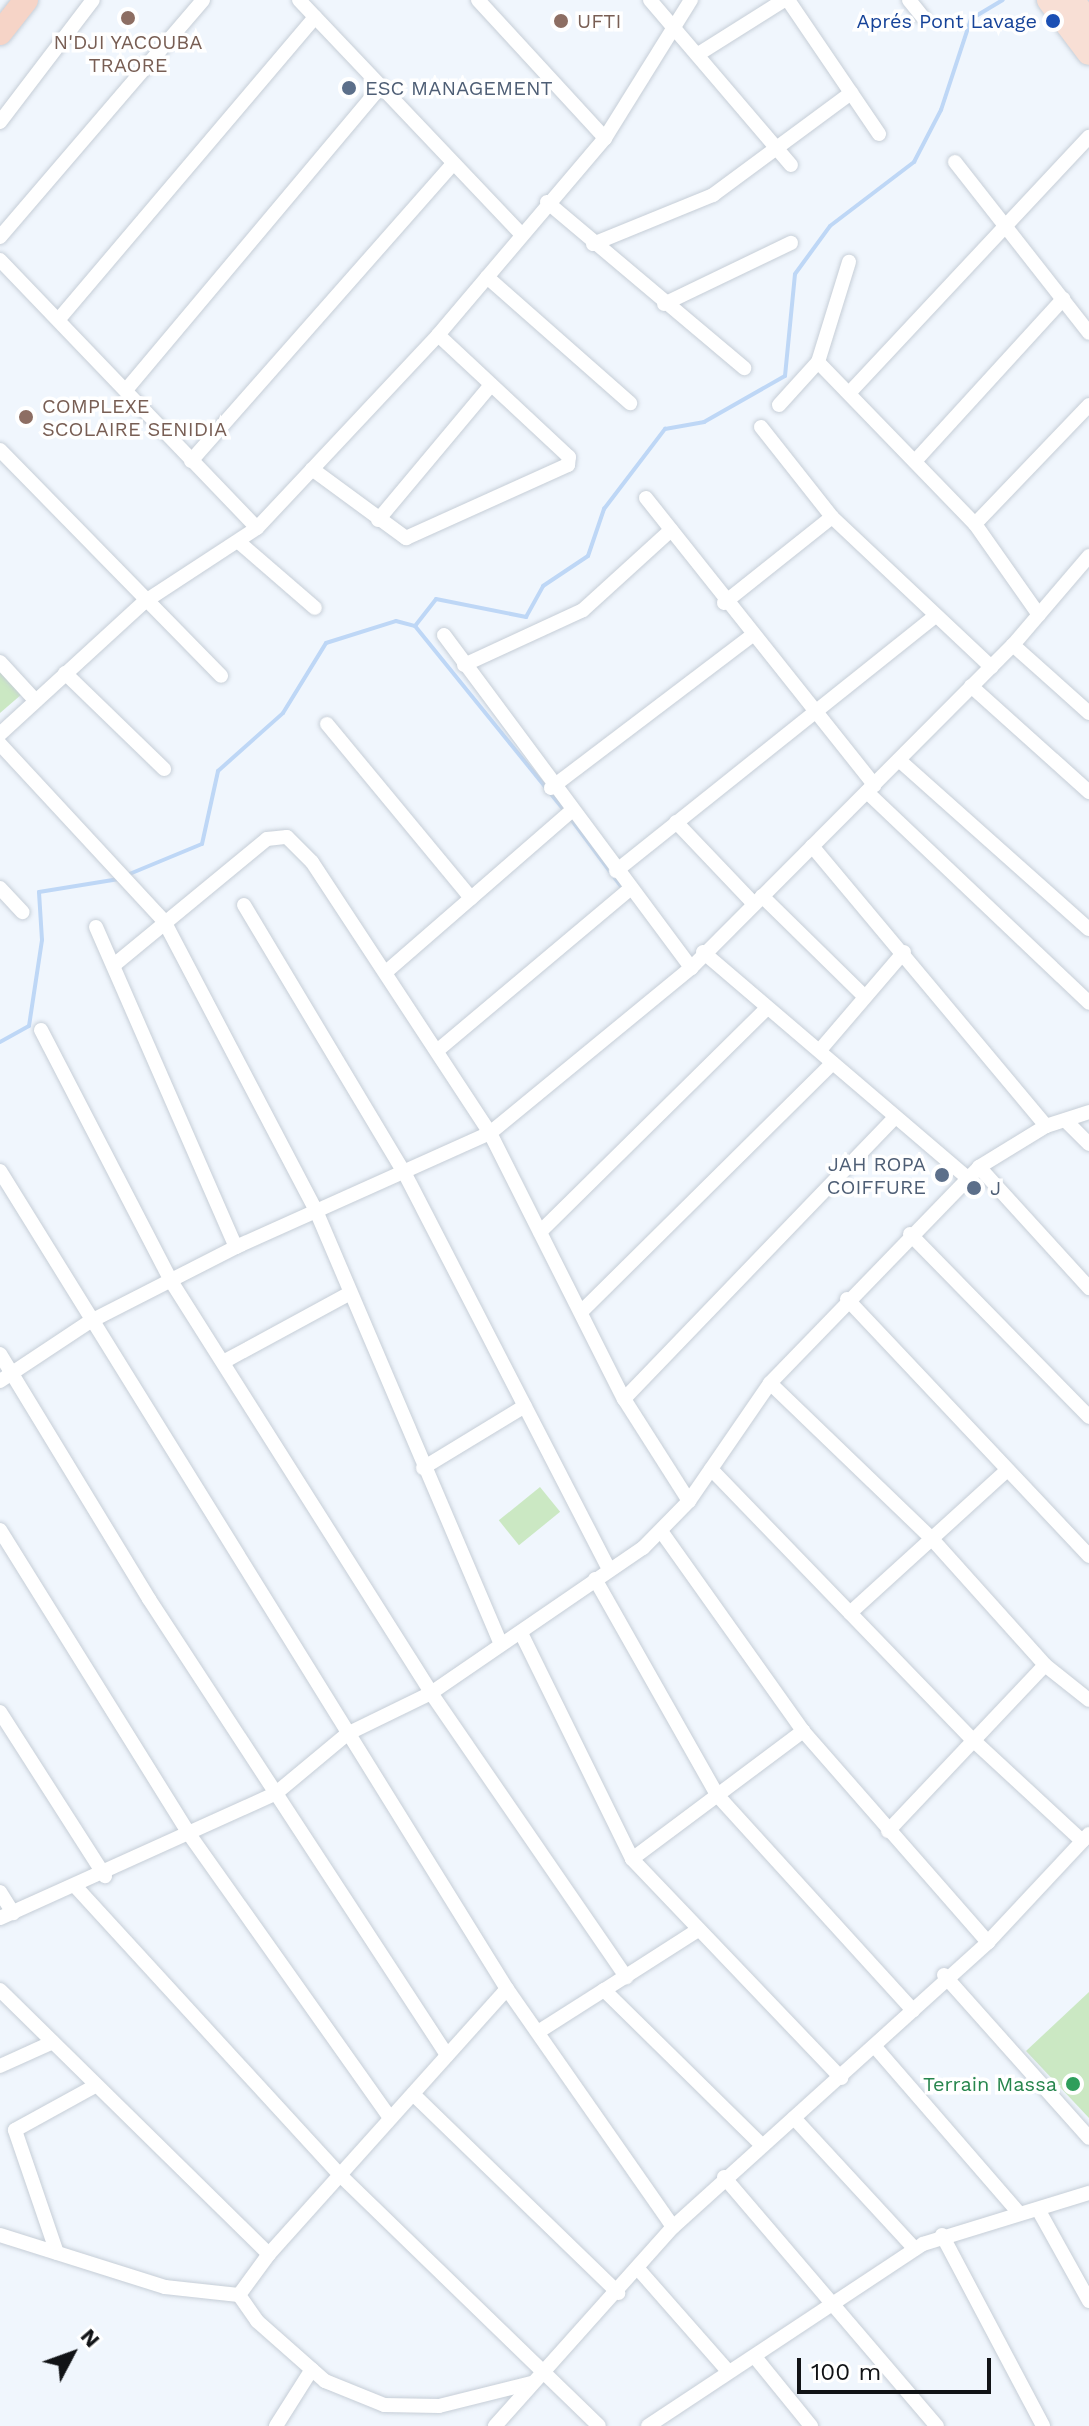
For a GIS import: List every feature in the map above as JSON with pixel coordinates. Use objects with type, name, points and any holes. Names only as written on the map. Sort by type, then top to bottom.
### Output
[{"type":"highway","points":[[0,33],[26,0]]},
{"type":"main road","points":[[1049,0],[1089,53]]},
{"type":"main road","points":[[1072,0],[1089,22]]},
{"type":"street","points":[[0,122],[93,0]]},
{"type":"street","points":[[0,237],[203,0]]},
{"type":"street","points":[[299,0],[451,166],[521,234]]},
{"type":"street","points":[[478,0],[605,138]]},
{"type":"street","points":[[650,0],[700,53],[791,165]]},
{"type":"street","points":[[0,734],[144,602],[240,543],[257,528],[438,335],[547,202],[605,138],[691,0]]},
{"type":"street","points":[[700,53],[786,0],[879,134]]},
{"type":"street","points":[[909,0],[923,17]]},
{"type":"street","points":[[59,319],[315,17]]},
{"type":"street","points":[[126,390],[379,88]]},
{"type":"street","points":[[593,244],[713,195],[776,144],[851,93]]},
{"type":"street","points":[[852,390],[1008,229],[1089,137]]},
{"type":"street","points":[[955,162],[1088,329]]},
{"type":"street","points":[[191,461],[451,166]]},
{"type":"street","points":[[547,202],[664,304],[744,368]]},
{"type":"street","points":[[664,304],[791,243]]},
{"type":"street","points":[[0,260],[257,528]]},
{"type":"street","points":[[779,405],[818,362],[849,262]]},
{"type":"street","points":[[487,277],[630,403]]},
{"type":"street","points":[[917,459],[1063,299]]},
{"type":"street","points":[[312,469],[406,538],[568,465],[569,457],[438,335]]},
{"type":"street","points":[[818,362],[852,390],[975,524],[1039,615]]},
{"type":"street","points":[[378,520],[491,385]]},
{"type":"street","points":[[975,524],[1089,405]]},
{"type":"street","points":[[761,427],[832,517],[991,667]]},
{"type":"street","points":[[0,450],[144,602],[221,676]]},
{"type":"street","points":[[646,498],[724,603],[814,706],[871,788],[1089,1003]]},
{"type":"street","points":[[724,603],[832,517]]},
{"type":"street","points":[[464,665],[583,610],[671,530]]},
{"type":"street","points":[[240,543],[315,608]]},
{"type":"street","points":[[6,1377],[89,1322],[236,1247],[405,1174],[490,1133],[691,968],[703,952],[1013,645],[1089,556]]},
{"type":"street","points":[[616,871],[814,706],[935,616]]},
{"type":"street","points":[[444,635],[551,788],[691,968]]},
{"type":"street","points":[[551,788],[751,636]]},
{"type":"street","points":[[1013,645],[1089,713]]},
{"type":"street","points":[[0,662],[35,700]]},
{"type":"street","points":[[65,673],[164,769]]},
{"type":"street","points":[[971,686],[1089,792]]},
{"type":"street","points":[[327,724],[471,898]]},
{"type":"street","points":[[0,744],[164,921],[317,1213],[423,1468],[501,1644]]},
{"type":"street","points":[[899,760],[1089,929]]},
{"type":"street","points":[[386,972],[570,812]]},
{"type":"street","points":[[676,822],[863,995]]},
{"type":"street","points":[[114,965],[164,921],[280,833],[312,862],[490,1133],[624,1399],[689,1501]]},
{"type":"street","points":[[812,846],[904,952],[1046,1126]]},
{"type":"street","points":[[0,888],[22,912]]},
{"type":"street","points":[[438,1050],[630,889]]},
{"type":"street","points":[[244,905],[405,1174],[609,1569]]},
{"type":"street","points":[[96,927],[236,1247]]},
{"type":"street","points":[[703,952],[968,1178]]},
{"type":"street","points":[[820,1050],[863,995],[904,952]]},
{"type":"street","points":[[540,1232],[767,1008]]},
{"type":"street","points":[[41,1030],[171,1281],[225,1361],[431,1693],[626,1977]]},
{"type":"street","points":[[581,1312],[833,1063]]},
{"type":"street","points":[[0,1892],[7,1916],[105,1876],[275,1794],[347,1734],[431,1693],[521,1633],[661,1531],[689,1501],[770,1383],[847,1299],[979,1167],[1046,1126],[1067,1122],[1089,1112]]},
{"type":"street","points":[[624,1399],[895,1117]]},
{"type":"street","points":[[1067,1122],[1089,1144]]},
{"type":"street","points":[[979,1167],[1089,1288]]},
{"type":"street","points":[[0,1171],[89,1322],[507,1989],[673,2227]]},
{"type":"street","points":[[910,1234],[1089,1417]]},
{"type":"street","points":[[225,1361],[350,1293]]},
{"type":"street","points":[[847,1299],[1089,1556]]},
{"type":"street","points":[[0,1354],[6,1377],[447,2055]]},
{"type":"street","points":[[770,1383],[932,1539],[1045,1665],[1089,1700]]},
{"type":"street","points":[[423,1468],[525,1406]]},
{"type":"street","points":[[495,2426],[536,2377],[640,2271],[673,2227],[724,2177],[876,2048],[944,1975],[988,1942],[1086,1838],[973,1740],[711,1469]]},
{"type":"street","points":[[850,1613],[1007,1470]]},
{"type":"street","points":[[0,1530],[189,1834],[389,2116]]},
{"type":"street","points":[[661,1531],[803,1731],[988,1942]]},
{"type":"street","points":[[595,1579],[718,1796],[913,2010]]},
{"type":"street","points":[[521,1633],[632,1859],[841,2078]]},
{"type":"street","points":[[888,1831],[1045,1665]]},
{"type":"street","points":[[0,1712],[105,1876]]},
{"type":"street","points":[[632,1859],[803,1731]]},
{"type":"street","points":[[76,1887],[338,2173],[536,2377],[599,2426]]},
{"type":"street","points":[[538,2032],[698,1930]]},
{"type":"street","points":[[944,1975],[1089,2138]]},
{"type":"street","points":[[239,2295],[269,2254],[338,2173],[507,1989]]},
{"type":"street","points":[[0,1990],[269,2254]]},
{"type":"street","points":[[604,1990],[762,2145]]},
{"type":"street","points":[[0,2066],[53,2042]]},
{"type":"street","points":[[876,2048],[1019,2213]]},
{"type":"street","points":[[57,2253],[15,2130],[95,2086]]},
{"type":"street","points":[[413,2094],[618,2293]]},
{"type":"street","points":[[794,2118],[915,2249]]},
{"type":"street","points":[[724,2177],[937,2426]]},
{"type":"street","points":[[648,2426],[727,2370],[755,2357],[915,2249],[942,2235],[1019,2213],[1039,2211],[1089,2193]]},
{"type":"street","points":[[1039,2211],[1089,2301]]},
{"type":"street","points":[[0,2235],[165,2287],[239,2295],[312,2369],[384,2405],[439,2406],[536,2377]]},
{"type":"street","points":[[942,2235],[1043,2426]]},
{"type":"street","points":[[640,2271],[727,2370]]},
{"type":"street","points":[[755,2357],[811,2426]]},
{"type":"street","points":[[276,2426],[312,2369]]},
{"type":"green space","points":[[0,671],[22,694],[0,713]]},
{"type":"green space","points":[[540,1487],[560,1512],[519,1545],[499,1520]]},
{"type":"green space","name":"Terrain Massa","points":[[1089,1992],[1089,2118],[1026,2051]]},
{"type":"waterway","points":[[127,875],[202,844],[218,771],[283,713],[326,643],[396,621],[415,626],[436,599],[526,617],[543,586],[588,556],[604,509],[665,429],[704,422],[785,376],[795,274],[830,226],[914,162],[941,110],[971,19],[1003,0]]},
{"type":"waterway","points":[[415,626],[564,810]]},
{"type":"waterway","points":[[571,819],[623,889]]},
{"type":"waterway","points":[[0,1042],[29,1026],[42,940],[39,892],[119,879]]},
{"type":"place","name":"N'DJI YACOUBA TRAORE","points":[[128,18]]},
{"type":"place","name":"UFTI","points":[[561,21]]},
{"type":"place","name":"Aprés Pont Lavage","points":[[1053,21]]},
{"type":"place","name":"ESC MANAGEMENT","points":[[349,88]]},
{"type":"place","name":"COMPLEXE SCOLAIRE SENIDIA","points":[[26,417]]},
{"type":"place","name":"JAH ROPA COIFFURE","points":[[942,1175]]},
{"type":"place","name":"J","points":[[974,1188]]},
{"type":"place","name":"Terrain Massa","points":[[1073,2084]]}]
